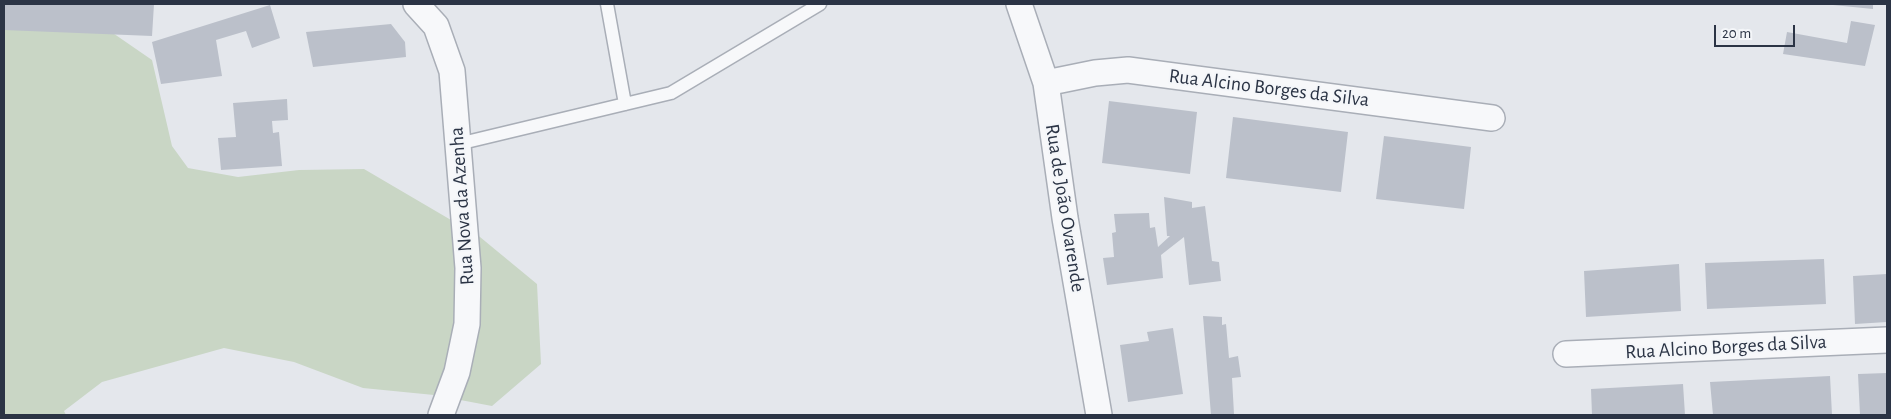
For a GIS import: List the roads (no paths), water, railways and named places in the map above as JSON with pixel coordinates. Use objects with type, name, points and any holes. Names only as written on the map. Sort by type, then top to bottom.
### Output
[{"type":"street","name":"Rua Nova da Azenha","points":[[416,4],[436,26],[452,71],[468,268],[467,324],[457,372],[441,415]]},
{"type":"street","name":"Rua de João Ovarende","points":[[1019,4],[1046,83],[1065,218],[1099,415]]},
{"type":"street","name":"Rua Alcino Borges da Silva","points":[[1046,83],[1095,73],[1128,70],[1492,118]]},
{"type":"street","name":"Rua Alcino Borges da Silva","points":[[1566,354],[1887,340]]},
{"type":"lane","points":[[607,4],[625,104]]},
{"type":"lane","points":[[458,144],[671,93],[820,4]]}]
